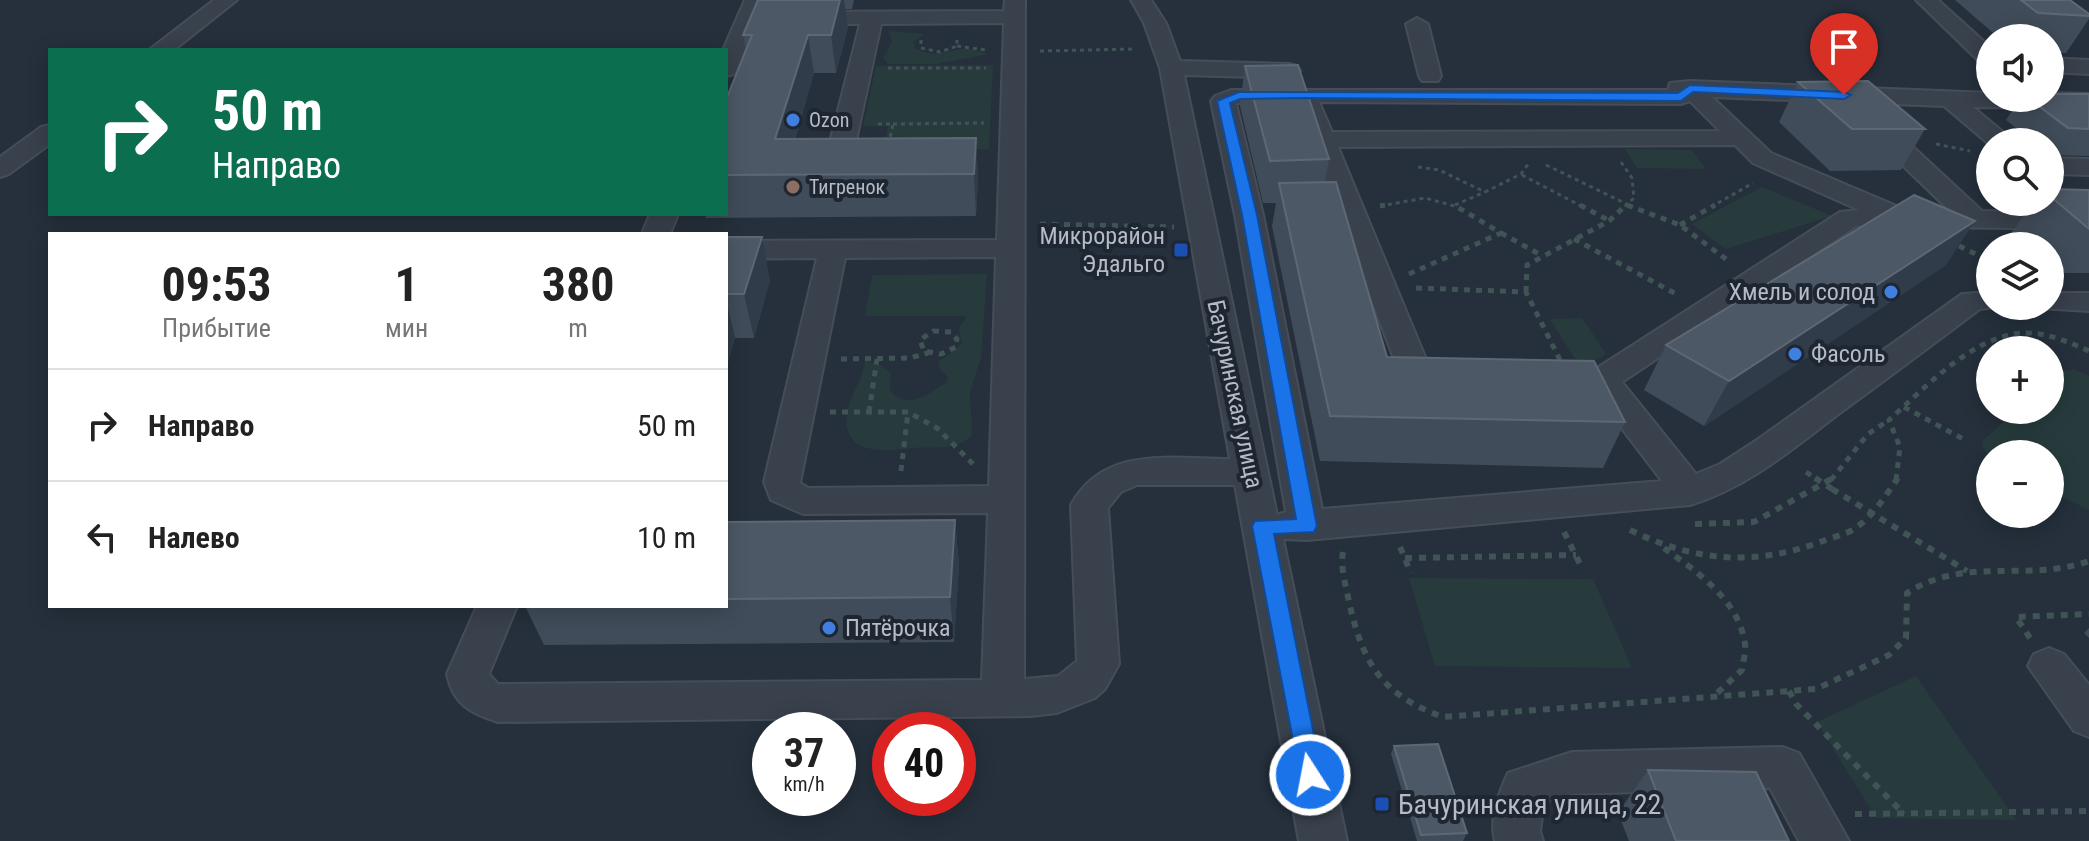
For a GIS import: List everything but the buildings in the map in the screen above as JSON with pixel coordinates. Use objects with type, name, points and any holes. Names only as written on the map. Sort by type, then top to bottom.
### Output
[{"type":"street","points":[[163,48],[227,0]]},
{"type":"street","name":"Бачуринская улица","points":[[1141,0],[1155,23],[1159,58],[1262,526],[1323,841]]},
{"type":"street","points":[[1926,0],[1976,46]]},
{"type":"street","points":[[728,64],[752,9],[872,18],[1015,8],[1002,61],[1011,236],[1003,698]]},
{"type":"street","points":[[841,150],[872,18]]},
{"type":"street","points":[[1417,24],[1430,76]]},
{"type":"street","points":[[1159,58],[1316,80],[1681,97],[1690,88]]},
{"type":"street","points":[[2064,66],[2089,67]]},
{"type":"street","points":[[1307,526],[1263,214],[1223,101],[1316,80],[1430,76],[1976,99]]},
{"type":"street","points":[[1316,80],[1323,140],[1416,374],[1478,376]]},
{"type":"street","points":[[1690,88],[1762,158],[1900,218]]},
{"type":"street","points":[[1844,95],[1974,219]]},
{"type":"street","points":[[1949,99],[1985,128]]},
{"type":"street","points":[[2064,100],[2089,101]]},
{"type":"street","points":[[0,169],[48,133]]},
{"type":"street","points":[[1323,140],[1741,138]]},
{"type":"street","points":[[2064,166],[2089,167]]},
{"type":"street","points":[[1322,213],[1352,212]]},
{"type":"street","points":[[1570,379],[1603,380],[1850,218],[2089,221]]},
{"type":"street","points":[[728,250],[833,249],[1011,236]]},
{"type":"street","points":[[833,249],[782,482],[788,495],[803,501],[1007,499]]},
{"type":"street","points":[[1262,526],[1687,508],[1976,300]]},
{"type":"street","points":[[2064,302],[2089,302]]},
{"type":"street","points":[[1603,380],[1687,508]]},
{"type":"street","points":[[496,608],[468,674],[470,687],[476,694],[498,703],[1057,697],[1071,693],[1091,676],[1098,664],[1089,505],[1099,490],[1133,472],[1250,472]]},
{"type":"street","points":[[2049,666],[2089,718]]},
{"type":"street","points":[[1519,841],[1516,831],[1524,788],[1572,773],[1783,767],[1818,828]]},
{"type":"path","points":[[922,39],[921,48],[940,52],[957,46],[954,37]]},
{"type":"path","points":[[880,69],[984,67],[1002,61],[1159,58]]},
{"type":"path","points":[[871,124],[981,124],[987,120]]},
{"type":"path","points":[[841,150],[860,155],[887,156],[893,124]]},
{"type":"path","points":[[1570,379],[1526,292],[1527,265],[1609,221],[1634,198],[1632,178],[1605,138]]},
{"type":"path","points":[[1454,205],[1521,174],[1532,159],[1627,205],[1680,225],[1754,280]]},
{"type":"path","points":[[1408,166],[1439,170],[1485,192]]},
{"type":"path","points":[[1521,174],[1609,221]]},
{"type":"path","points":[[1680,225],[1759,180]]},
{"type":"path","points":[[1352,212],[1425,198],[1454,205],[1541,255]]},
{"type":"path","points":[[1011,236],[1183,227]]},
{"type":"path","points":[[1381,287],[1501,233]]},
{"type":"path","points":[[1573,239],[1707,309]]},
{"type":"path","points":[[1381,287],[1526,292]]},
{"type":"path","points":[[808,359],[910,358],[928,353],[947,353],[956,347],[957,339],[945,331],[927,333],[919,344],[928,353]]},
{"type":"path","points":[[1687,508],[1754,522],[1830,482],[1868,434],[1989,339],[2022,333],[2059,338],[2089,351]]},
{"type":"path","points":[[869,412],[877,359]]},
{"type":"path","points":[[1904,407],[1965,440]]},
{"type":"path","points":[[796,413],[908,412],[937,428],[1007,499]]},
{"type":"path","points":[[898,500],[908,412]]},
{"type":"path","points":[[1659,544],[1695,555],[1741,559],[1804,548],[1853,530],[1873,513],[1898,478],[1900,447],[1889,420]]},
{"type":"path","points":[[1806,472],[1967,571]]},
{"type":"path","points":[[1573,524],[1559,525],[1582,568]]},
{"type":"path","points":[[1642,524],[1626,525],[1659,544],[1710,582],[1735,616],[1745,645],[1742,670],[1713,697]]},
{"type":"path","points":[[1397,538],[1411,573]]},
{"type":"path","points":[[1345,543],[1341,562],[1359,647],[1391,694],[1415,710],[1443,717],[1816,689],[1889,655],[1906,638],[1907,593],[1924,579],[1967,571],[2032,569],[2089,561]]},
{"type":"path","points":[[1405,558],[1576,555]]},
{"type":"path","points":[[2049,666],[2016,617],[2089,614]]},
{"type":"path","points":[[1789,691],[1796,704],[1904,814]]},
{"type":"path","points":[[1818,828],[1904,814],[2089,811]]},
{"type":"green space","points":[[889,31],[924,34],[913,42],[915,48],[927,53],[964,49],[988,54],[937,64],[888,64],[883,58],[892,42]]},
{"type":"green space","points":[[993,65],[989,149],[884,149],[888,126],[863,126],[876,66]]},
{"type":"green space","points":[[1625,149],[1692,150],[1706,169],[1637,168]]},
{"type":"green space","points":[[1762,187],[1832,216],[1726,249],[1692,224]]},
{"type":"green space","points":[[987,274],[981,357],[970,392],[972,435],[959,444],[944,447],[874,450],[857,443],[847,427],[847,418],[865,361],[880,365],[891,373],[890,390],[904,400],[926,395],[947,382],[948,377],[938,362],[962,344],[959,328],[967,316],[865,316],[872,275]]},
{"type":"green space","points":[[1582,318],[1606,354],[1581,368],[1550,319]]},
{"type":"green space","points":[[2074,369],[2089,376],[2089,510],[2064,498],[2064,440],[1983,440],[2002,424],[2064,424],[2064,371]]},
{"type":"green space","points":[[1409,578],[1593,579],[1632,668],[1435,666]]},
{"type":"green space","points":[[1916,676],[2016,820],[1876,818],[1817,722]]},
{"type":"place","name":"Ozon","points":[[793,120]]},
{"type":"place","name":"Тигренок","points":[[793,187]]},
{"type":"place","name":"Микрорайон Эдальго","points":[[1181,250]]},
{"type":"place","name":"Хмель и солод","points":[[1891,292]]},
{"type":"place","name":"Фасоль","points":[[1795,354]]},
{"type":"place","name":"Пятёрочка","points":[[829,628]]},
{"type":"place","name":"Бачуринская улица, 22","points":[[1382,804]]},
{"type":"route","points":[[1310,775],[1262,526],[1307,526],[1249,215],[1223,101],[1239,95],[1681,97],[1690,88],[1844,95]]}]
